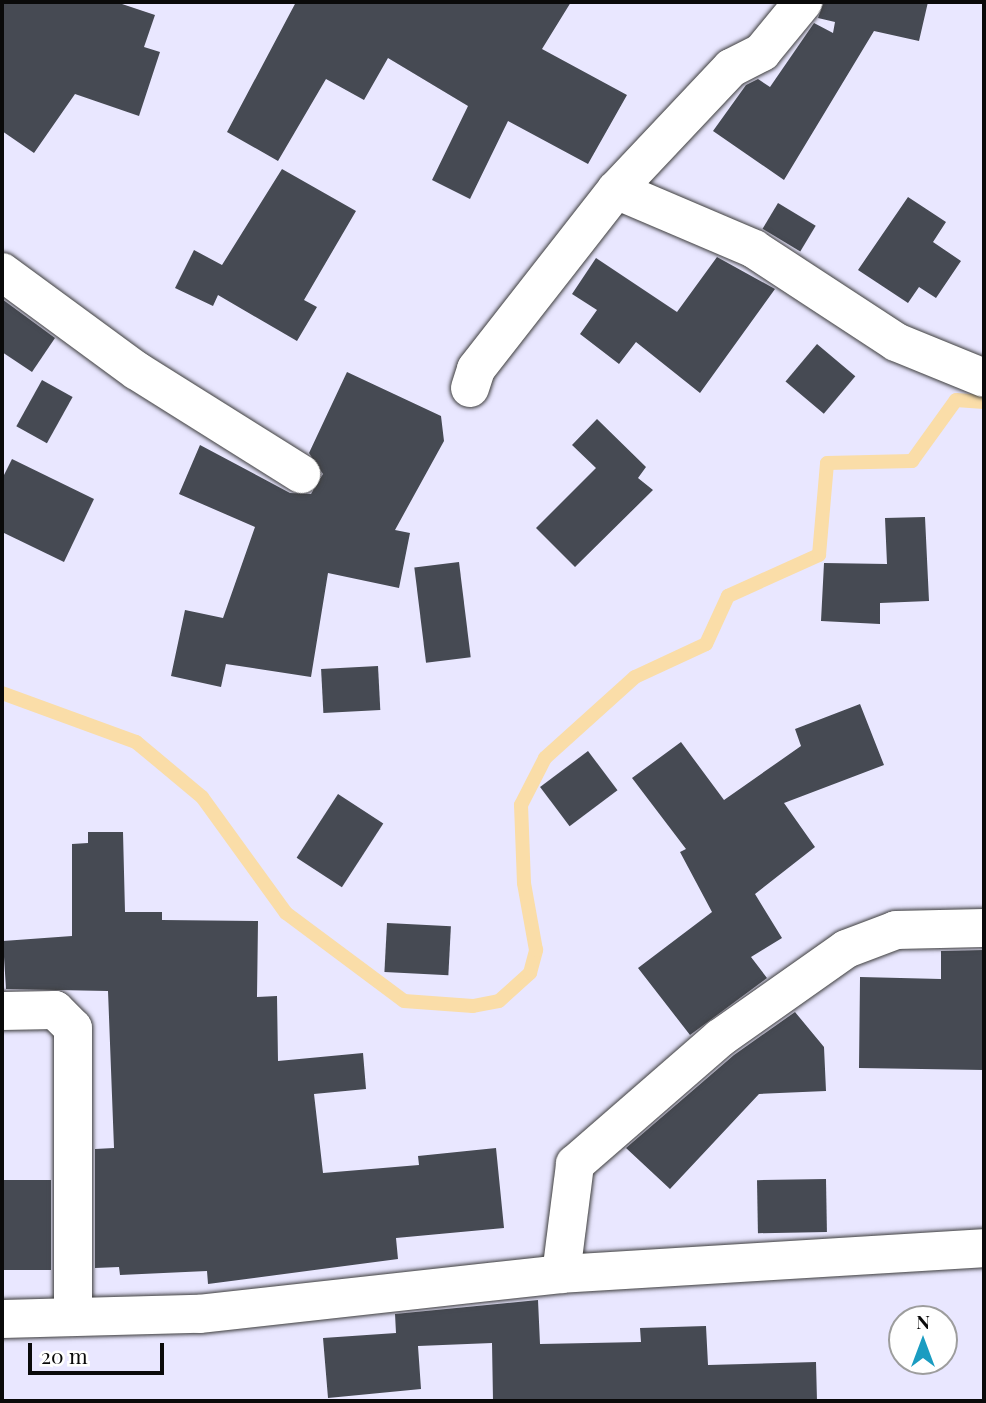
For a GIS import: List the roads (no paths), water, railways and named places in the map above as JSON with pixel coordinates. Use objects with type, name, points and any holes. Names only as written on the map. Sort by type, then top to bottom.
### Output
[{"type":"street","points":[[470,388],[477,369],[616,190],[731,68],[762,52],[803,2]]},
{"type":"street","points":[[616,190],[754,248],[896,342],[984,378]]},
{"type":"street","points":[[2,272],[137,371],[301,474]]},
{"type":"street","points":[[561,1274],[575,1164],[720,1038],[846,949],[896,930],[984,928]]},
{"type":"street","points":[[2,1011],[55,1010],[73,1028],[73,1313]]},
{"type":"street","points":[[2,1319],[73,1313],[199,1314],[561,1274],[984,1248]]},
{"type":"waterway","points":[[2,693],[136,742],[202,797],[286,913],[404,1001],[473,1006],[499,1001],[530,973],[536,950],[524,883],[521,805],[545,758],[635,677],[706,644],[728,596],[819,555],[827,463],[912,461],[956,400],[984,402]]}]
